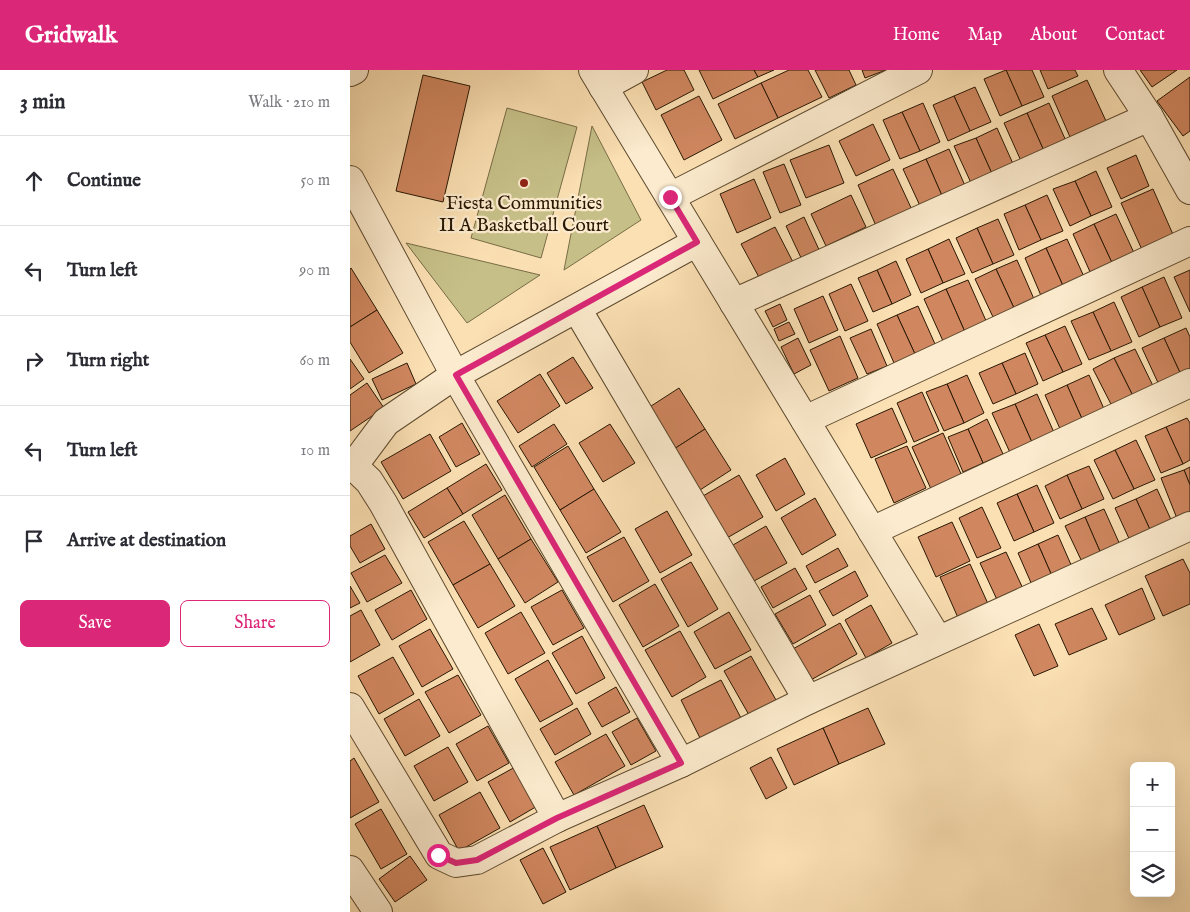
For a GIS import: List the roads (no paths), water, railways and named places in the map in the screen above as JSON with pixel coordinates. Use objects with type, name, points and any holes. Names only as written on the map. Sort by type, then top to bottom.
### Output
[{"type":"street","points":[[350,72],[354,70]]},
{"type":"street","points":[[634,70],[598,78],[938,640]]},
{"type":"street","points":[[670,197],[918,70]]},
{"type":"street","points":[[1118,70],[1149,116],[1190,190]]},
{"type":"street","points":[[734,304],[1149,116]]},
{"type":"street","points":[[350,180],[456,375],[681,763]]},
{"type":"street","points":[[805,420],[1190,241]]},
{"type":"street","points":[[557,818],[383,503],[369,481],[351,466],[386,422],[456,375],[697,242]]},
{"type":"street","points":[[577,309],[808,700]]},
{"type":"street","points":[[872,531],[1190,383]]},
{"type":"street","points":[[350,707],[438,855],[456,863],[477,860],[557,818],[681,763],[808,700],[1190,526]]},
{"type":"street","points":[[350,870],[378,912]]},
{"type":"place","name":"Fiesta Communities II A Basketball Court","points":[[524,183]]}]
